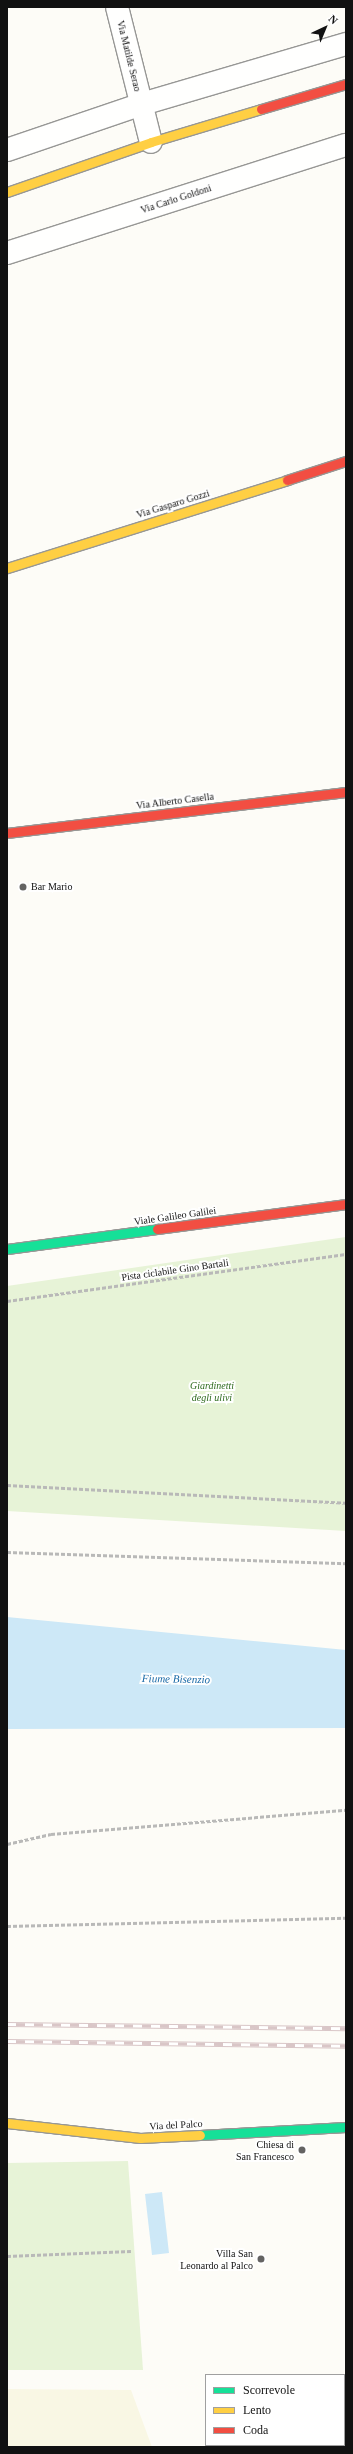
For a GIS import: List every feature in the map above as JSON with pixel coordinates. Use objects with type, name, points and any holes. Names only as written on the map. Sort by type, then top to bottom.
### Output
[{"type":"street","name":"Via Matilde Serao","points":[[117,7],[142,104]]},
{"type":"street","points":[[7,150],[142,104],[346,44]]},
{"type":"street","points":[[7,192],[151,142],[346,84]]},
{"type":"street","points":[[142,104],[151,142]]},
{"type":"street","name":"Via Carlo Goldoni","points":[[7,253],[346,145]]},
{"type":"street","name":"Via Gasparo Gozzi","points":[[7,568],[346,461]]},
{"type":"street","name":"Via Alberto Casella","points":[[7,833],[346,792]]},
{"type":"street","name":"Viale Galileo Galilei","points":[[7,1249],[346,1204]]},
{"type":"street","name":"Via del Palco","points":[[7,2123],[140,2138],[346,2127]]},
{"type":"path","name":"Pista ciclabile Gino Bartali","points":[[7,1301],[346,1254]]},
{"type":"path","points":[[7,1485],[346,1503]]},
{"type":"path","points":[[7,1552],[346,1563]]},
{"type":"path","points":[[7,1844],[51,1834],[346,1810]]},
{"type":"path","points":[[7,1926],[346,1918]]},
{"type":"path","points":[[7,2256],[131,2251]]},
{"type":"shaded area","points":[[7,2389],[131,2390],[152,2447],[7,2447]]},
{"type":"green space","name":"Giardinetti degli ulivi","points":[[346,1237],[346,1531],[7,1511],[7,1286]]},
{"type":"green space","points":[[128,2161],[143,2370],[7,2370],[7,2163]]},
{"type":"water","name":"Fiume Bisenzio","points":[[7,1617],[346,1650],[346,1728],[7,1729]]},
{"type":"water","points":[[162,2192],[169,2253],[152,2255],[145,2194]]},
{"type":"railway","points":[[7,2024],[346,2028]]},
{"type":"railway","points":[[7,2041],[346,2046]]},
{"type":"traffic: fast","points":[[7,1249],[157,1229]]},
{"type":"traffic: fast","points":[[200,2135],[346,2127]]},
{"type":"traffic: slow","points":[[7,192],[151,142],[261,109]]},
{"type":"traffic: slow","points":[[7,568],[287,480]]},
{"type":"traffic: slow","points":[[7,2123],[140,2138],[200,2135]]},
{"type":"traffic: jam","points":[[261,109],[346,84]]},
{"type":"traffic: jam","points":[[287,480],[346,461]]},
{"type":"traffic: jam","points":[[7,833],[346,792]]},
{"type":"traffic: jam","points":[[157,1229],[346,1204]]},
{"type":"place","name":"Bar Mario","points":[[23,887]]},
{"type":"place","name":"Chiesa di San Francesco","points":[[302,2150]]},
{"type":"place","name":"Villa San Leonardo al Palco","points":[[261,2259]]}]
